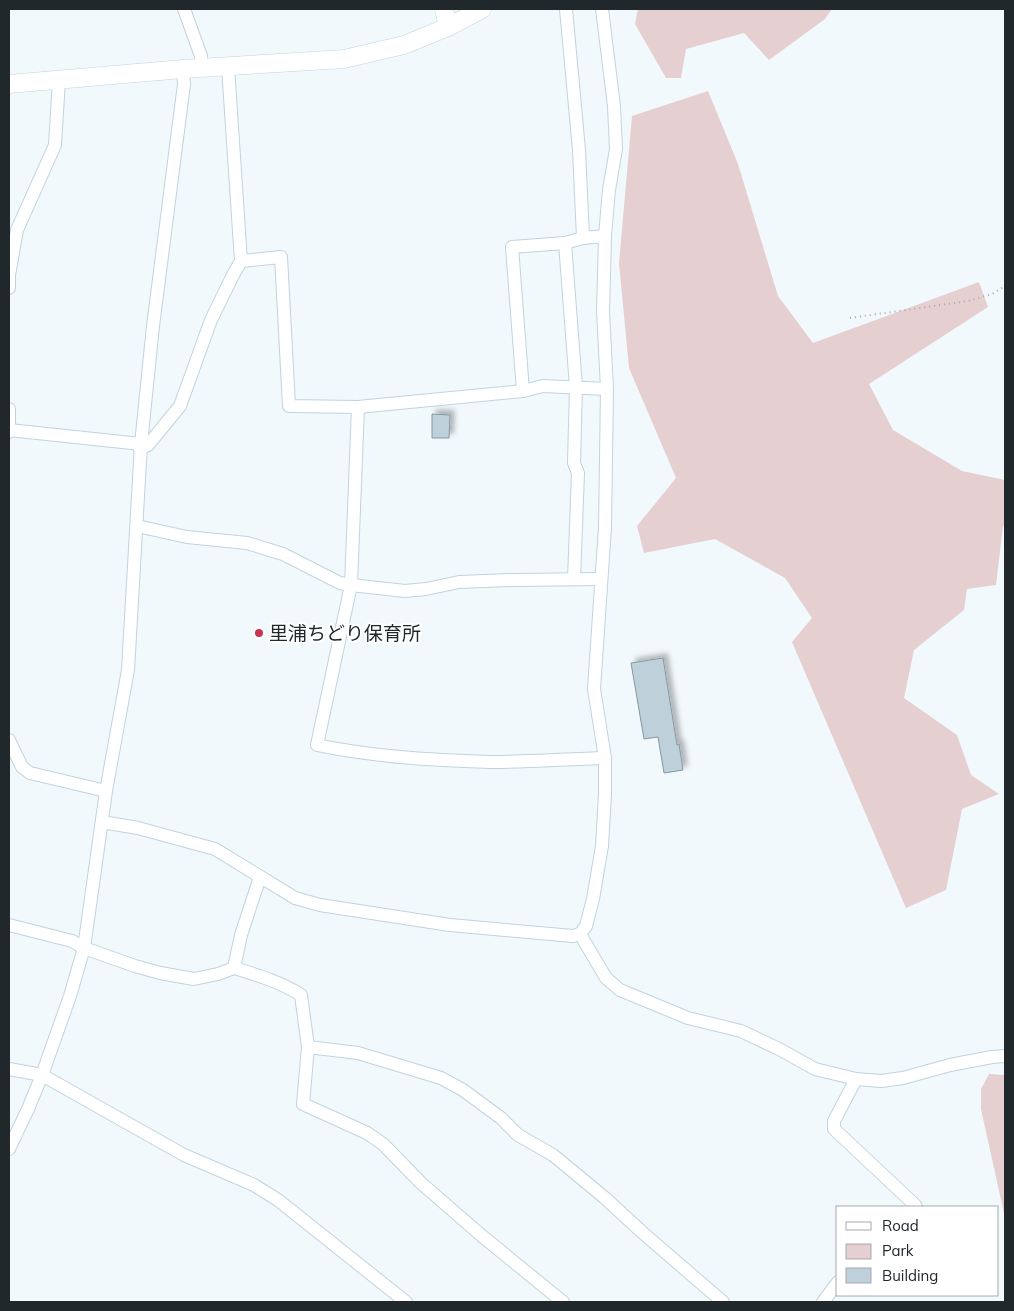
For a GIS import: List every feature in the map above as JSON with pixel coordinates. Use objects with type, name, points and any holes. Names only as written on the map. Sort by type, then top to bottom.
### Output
[{"type":"street","points":[[184,9],[200,56],[202,68]]},
{"type":"street","points":[[444,9],[448,27]]},
{"type":"street","points":[[9,84],[183,69],[344,59],[404,45],[448,27],[482,9]]},
{"type":"street","points":[[566,9],[579,150],[583,238]]},
{"type":"street","points":[[102,822],[138,828],[215,849],[295,898],[336,908],[450,925],[572,936],[580,934],[586,926],[593,899],[602,846],[605,794],[605,758],[594,688],[604,527],[607,389],[603,311],[605,236],[609,190],[616,149],[614,106],[602,9]]},
{"type":"street","points":[[9,409],[9,431],[141,446],[148,445],[180,406],[211,320],[241,261],[228,67]]},
{"type":"street","points":[[9,1149],[42,1076],[70,996],[84,948],[106,790],[128,670],[141,446],[153,326],[184,84],[183,69]]},
{"type":"street","points":[[9,288],[9,275],[18,230],[55,145],[59,80]]},
{"type":"street","points":[[523,391],[512,247],[564,243],[583,238],[605,236]]},
{"type":"street","points":[[564,243],[576,387],[574,463],[578,473],[574,579]]},
{"type":"street","points":[[241,261],[280,257],[289,406],[358,407],[523,391],[543,386],[607,389]]},
{"type":"street","points":[[358,407],[351,585],[317,745],[346,751],[404,758],[492,762],[605,758]]},
{"type":"street","points":[[137,526],[187,537],[247,543],[283,554],[340,583],[351,585],[405,590],[426,589],[459,582],[602,579]]},
{"type":"street","points":[[9,740],[22,767],[30,773],[106,790]]},
{"type":"street","points":[[234,968],[241,935],[260,877]]},
{"type":"street","points":[[9,924],[72,941],[84,948],[134,966],[194,979],[218,974],[234,968],[294,990],[301,995],[308,1047],[303,1104],[367,1133],[383,1144],[421,1183],[563,1302]]},
{"type":"street","points":[[580,934],[606,978],[620,990],[688,1018],[741,1031],[815,1068],[856,1079],[881,1081],[903,1078],[992,1057],[1005,1056]]},
{"type":"street","points":[[308,1047],[358,1053],[441,1078],[463,1090],[501,1118],[518,1135],[553,1155],[723,1302]]},
{"type":"street","points":[[9,1069],[42,1076],[184,1154],[254,1186],[278,1200],[406,1302]]},
{"type":"street","points":[[856,1079],[834,1121],[834,1129],[916,1206]]},
{"type":"street","points":[[823,1302],[836,1285]]},
{"type":"path","points":[[850,318],[968,301],[992,294],[1005,286]]},
{"type":"green space","points":[[638,9],[832,9],[825,19],[769,60],[744,33],[686,49],[681,78],[666,78],[635,24]]},
{"type":"green space","points":[[708,91],[738,164],[778,296],[813,343],[979,282],[988,307],[869,384],[893,430],[962,471],[1005,480],[1005,525],[1003,526],[996,585],[967,589],[964,610],[914,650],[904,698],[957,735],[971,775],[999,794],[962,809],[946,890],[906,908],[792,642],[812,618],[785,578],[715,539],[644,553],[637,526],[676,478],[629,368],[619,263],[632,116]]},
{"type":"green space","points":[[989,1074],[1005,1075],[1005,1218],[981,1109],[981,1089]]},
{"type":"building","points":[[432,414],[450,415],[449,438],[432,438]]},
{"type":"building","points":[[663,658],[677,745],[679,744],[683,770],[664,773],[658,737],[644,739],[631,663]]},
{"type":"place","name":"里浦ちどり保育所","points":[[259,633]]}]
